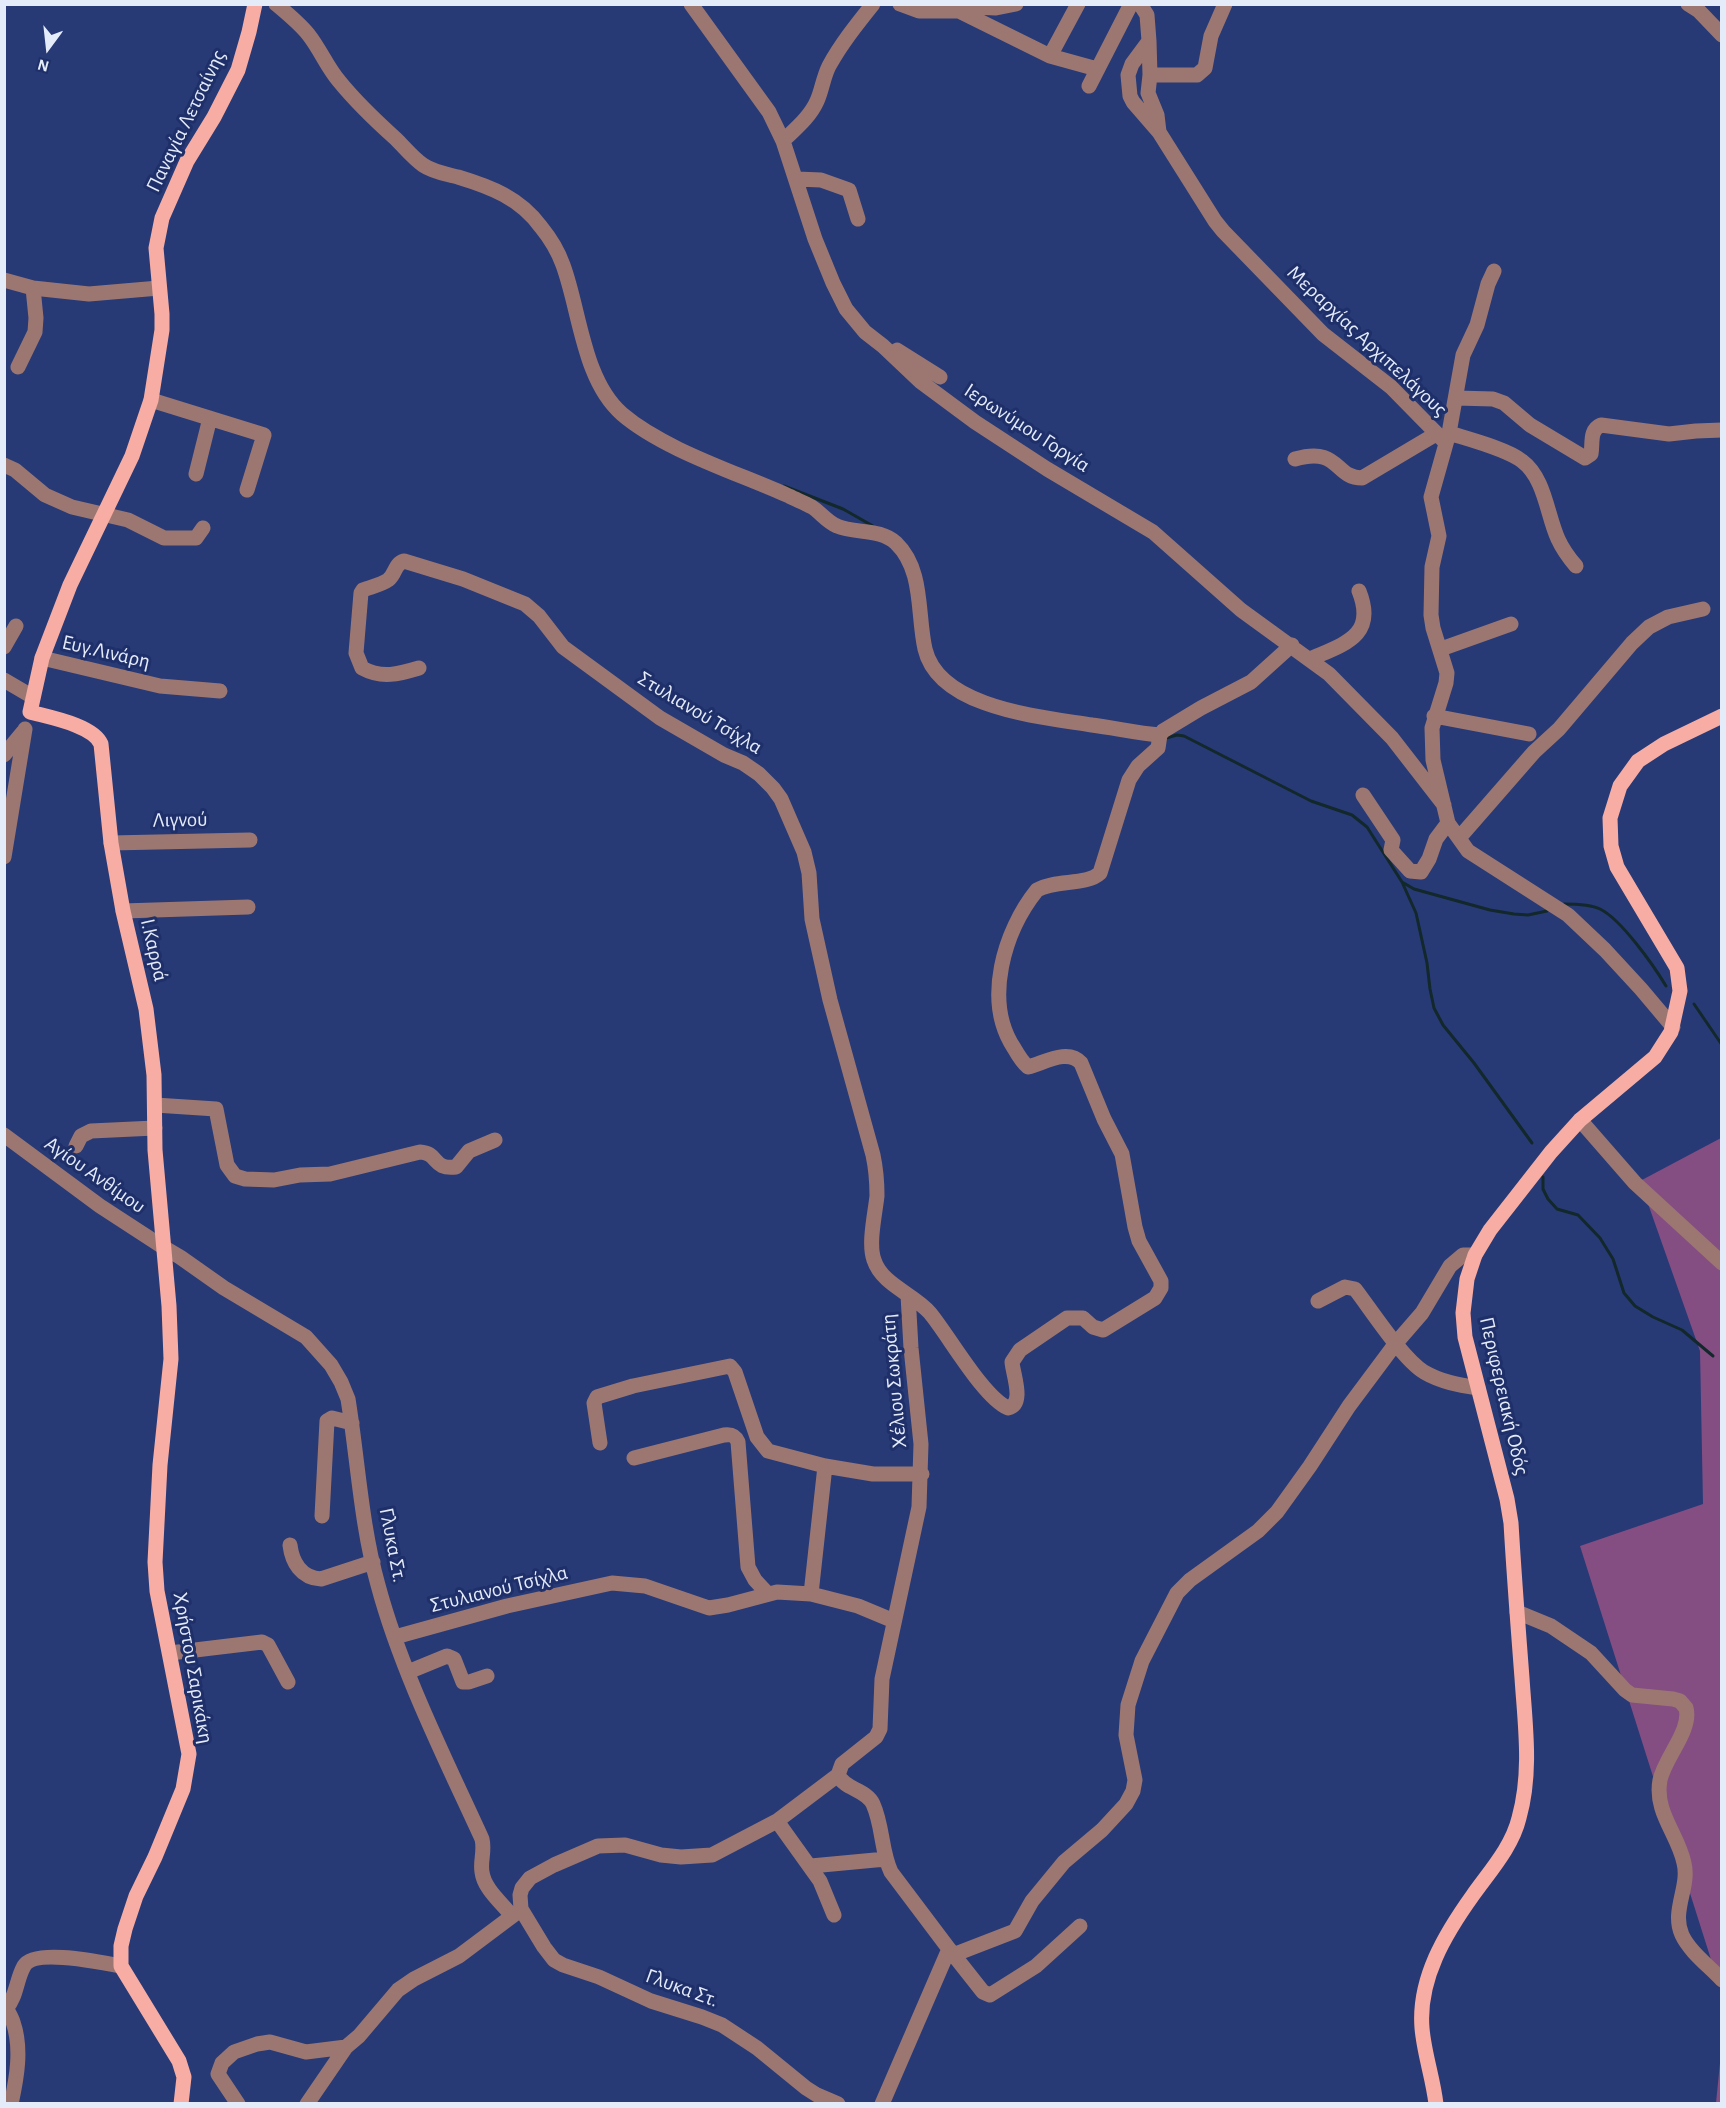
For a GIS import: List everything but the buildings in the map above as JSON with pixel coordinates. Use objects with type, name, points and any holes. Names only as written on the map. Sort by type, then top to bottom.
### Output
[{"type":"main road","name":"Παναγία Λετσαίνης","points":[[31,704],[42,658],[70,585],[132,456],[151,400],[162,330],[156,248],[162,218],[187,161],[214,117],[238,70],[255,4]]},
{"type":"main road","name":"Ι.Καρρά","points":[[31,704],[99,738],[102,750],[111,843],[123,911],[146,1010],[152,1051],[155,1150],[163,1247]]},
{"type":"main road","name":"Περιφερειακή Οδός","points":[[1436,2103],[1422,2029],[1421,2008],[1426,1980],[1447,1936],[1513,1836],[1524,1799],[1526,1780],[1526,1742],[1509,1509],[1465,1337],[1463,1313],[1467,1279],[1475,1255],[1503,1212],[1551,1152],[1580,1120],[1655,1057],[1668,1038],[1680,991],[1677,968],[1617,867],[1609,837],[1610,818],[1620,786],[1638,761],[1664,744],[1722,716]]},
{"type":"main road","name":"Χρήστου Σαρικάκη","points":[[121,1966],[122,1938],[136,1896],[183,1790],[187,1770],[188,1749],[157,1592],[155,1562],[160,1465],[171,1359],[170,1306],[163,1247]]},
{"type":"main road","points":[[121,1966],[179,2061],[184,2077],[181,2103]]},
{"type":"street","points":[[276,4],[308,35],[337,79],[354,98],[421,164],[437,172],[504,193],[532,215],[554,246],[563,265],[597,377],[608,398],[625,416],[662,440],[812,507],[835,525],[869,531],[894,541],[906,556],[914,577],[926,651],[931,664],[957,690],[976,699],[1020,713],[1159,740],[1200,708],[1251,682],[1292,645]]},
{"type":"street","name":"Ιερωνύμου Γοργία","points":[[691,4],[769,112],[783,141],[815,239],[841,300],[865,332],[884,346],[921,382],[975,422],[1047,469],[1153,532],[1242,610],[1329,674],[1392,738],[1444,805]]},
{"type":"street","points":[[783,141],[806,118],[816,103],[822,80],[829,66],[840,47],[873,4]]},
{"type":"street","points":[[900,4],[919,11],[969,7],[996,8],[1016,4]]},
{"type":"street","points":[[1050,56],[1078,4]]},
{"type":"street","points":[[1089,86],[1131,4]]},
{"type":"street","points":[[1140,4],[1147,15],[1150,75],[1148,93],[1160,132]]},
{"type":"street","points":[[1150,75],[1197,75],[1203,72],[1207,64],[1211,36],[1225,4]]},
{"type":"street","points":[[1688,4],[1699,11],[1722,35]]},
{"type":"street","points":[[969,7],[1050,56],[1097,69]]},
{"type":"street","name":"Μεραρχίας Αρχιπελάγους","points":[[1149,41],[1132,64],[1128,83],[1132,102],[1160,132],[1223,231],[1323,334],[1391,387],[1444,436],[1431,497],[1439,536],[1432,567],[1431,615],[1447,673],[1446,683],[1434,716],[1431,751],[1448,823]]},
{"type":"street","points":[[797,179],[821,180],[849,190],[858,219]]},
{"type":"street","points":[[1444,436],[1456,398],[1463,355],[1477,325],[1488,284],[1494,271]]},
{"type":"street","points":[[4,280],[33,288],[100,294],[159,288]]},
{"type":"street","points":[[18,368],[35,332],[33,288]]},
{"type":"street","points":[[884,346],[899,351],[940,377]]},
{"type":"street","points":[[1456,398],[1493,399],[1504,403],[1530,425],[1585,458],[1591,454],[1594,432],[1601,425],[1669,434],[1696,430],[1722,430]]},
{"type":"street","points":[[151,400],[264,435],[247,490]]},
{"type":"street","points":[[196,474],[210,418]]},
{"type":"street","points":[[1295,459],[1318,454],[1328,458],[1354,478],[1362,478],[1444,436],[1517,457],[1528,466],[1539,486],[1558,538],[1566,554],[1576,566]]},
{"type":"street","points":[[4,465],[15,470],[45,495],[72,507],[128,520],[164,538],[196,538],[203,528]]},
{"type":"street","name":"Στυλιανού Τσίχλα","points":[[419,668],[390,676],[379,675],[362,668],[356,653],[361,593],[363,590],[386,582],[397,564],[404,561],[463,579],[525,604],[539,616],[563,647],[660,718],[724,755],[743,763],[773,788],[781,799],[804,852],[809,873],[814,930],[830,1000],[873,1155],[877,1180],[873,1256],[880,1271],[908,1295]]},
{"type":"street","points":[[1310,659],[1340,646],[1358,634],[1362,627],[1365,610],[1359,591]]},
{"type":"street","points":[[1460,838],[1534,752],[1559,729],[1632,643],[1649,627],[1668,617],[1703,609]]},
{"type":"street","points":[[1441,648],[1511,624]]},
{"type":"street","points":[[4,647],[16,626]]},
{"type":"street","name":"Ευγ.Λινάρη","points":[[42,658],[160,686],[220,691]]},
{"type":"street","points":[[4,680],[31,704],[6,833],[4,857]]},
{"type":"street","points":[[1434,716],[1529,734]]},
{"type":"street","points":[[4,755],[25,729]]},
{"type":"street","name":"Χέλιου Σωκράτη","points":[[908,1295],[928,1310],[960,1356],[997,1401],[1008,1408],[1013,1407],[1016,1402],[1012,1362],[1020,1350],[1067,1318],[1083,1318],[1093,1328],[1104,1330],[1155,1298],[1161,1288],[1161,1281],[1139,1241],[1122,1154],[1104,1119],[1083,1067],[1078,1060],[1070,1056],[1026,1066],[1004,1028],[1000,1016],[999,992],[1009,939],[1034,894],[1046,885],[1091,879],[1100,873],[1129,780],[1159,740]]},
{"type":"street","points":[[1363,795],[1393,840],[1391,850],[1410,871],[1421,873],[1436,839],[1448,823],[1468,851],[1568,915],[1634,981],[1672,1027]]},
{"type":"street","name":"Λιγνού","points":[[111,843],[250,840]]},
{"type":"street","points":[[123,911],[249,907]]},
{"type":"street","points":[[155,1105],[216,1109],[227,1165],[236,1176],[249,1180],[330,1174],[420,1152],[430,1154],[439,1165],[447,1168],[456,1167],[469,1151],[495,1140]]},
{"type":"street","points":[[1580,1120],[1635,1183],[1722,1263]]},
{"type":"street","points":[[76,1146],[81,1136],[91,1131],[155,1128]]},
{"type":"street","name":"Αγίου Ανθίμου","points":[[4,1135],[90,1199],[163,1247]]},
{"type":"street","name":"Γλυκα Στ.","points":[[163,1247],[224,1288],[290,1326],[311,1342],[331,1365],[341,1382],[348,1399],[373,1562],[382,1600],[408,1672],[482,1839],[484,1852],[481,1871],[484,1881],[516,1912],[554,1960],[599,1977],[651,2001],[722,2025],[757,2048],[806,2088],[838,2103]]},
{"type":"street","points":[[882,2103],[951,1952],[1017,1929],[1032,1901],[1064,1862],[1102,1830],[1130,1798],[1134,1780],[1126,1736],[1128,1705],[1142,1662],[1177,1593],[1190,1580],[1258,1531],[1277,1512],[1396,1342],[1422,1313],[1450,1266],[1463,1254],[1475,1255]]},
{"type":"street","points":[[1318,1301],[1345,1287],[1355,1289],[1413,1364],[1437,1379],[1478,1388]]},
{"type":"street","name":"Χέλιου Σωκράτη","points":[[516,1912],[522,1888],[530,1878],[598,1846],[625,1845],[661,1855],[703,1857],[718,1853],[746,1835],[777,1821],[838,1775],[842,1764],[879,1732],[882,1679],[919,1507],[922,1474],[908,1295]]},
{"type":"street","points":[[600,1443],[594,1408],[594,1400],[597,1397],[633,1386],[730,1366],[735,1372],[757,1437],[763,1447],[772,1453],[825,1466],[879,1475],[922,1474]]},
{"type":"street","points":[[322,1516],[327,1420],[332,1418],[352,1423]]},
{"type":"street","points":[[634,1458],[729,1434],[736,1438],[748,1567],[751,1575],[768,1594]]},
{"type":"street","points":[[811,1594],[825,1466]]},
{"type":"street","points":[[290,1545],[294,1563],[306,1575],[314,1579],[321,1579],[373,1562]]},
{"type":"street","name":"Στυλιανού Τσίχλα","points":[[395,1637],[507,1606],[612,1583],[645,1586],[709,1608],[768,1594],[786,1592],[811,1594],[858,1606],[894,1621]]},
{"type":"street","points":[[1517,1612],[1551,1626],[1591,1653],[1632,1695],[1674,1699],[1680,1701],[1686,1708],[1687,1724],[1663,1771],[1659,1795],[1666,1822],[1684,1861],[1686,1871],[1678,1916],[1679,1927],[1691,1948],[1722,1980]]},
{"type":"street","points":[[170,1653],[262,1642],[268,1645],[288,1682]]},
{"type":"street","points":[[408,1672],[447,1656],[454,1659],[463,1682],[469,1683],[487,1676]]},
{"type":"street","points":[[838,1775],[845,1784],[867,1795],[873,1805],[891,1872],[983,1992],[990,1995],[1036,1966],[1080,1926]]},
{"type":"street","points":[[777,1821],[811,1866],[827,1895],[834,1915]]},
{"type":"street","points":[[811,1866],[886,1859]]},
{"type":"street","points":[[307,2103],[346,2047],[359,2036],[401,1987],[459,1956],[516,1912]]},
{"type":"street","points":[[11,2103],[18,2053],[12,2021],[5,2007],[14,1998],[25,1965],[31,1960],[46,1957],[121,1966]]},
{"type":"street","points":[[238,2103],[218,2074],[222,2063],[234,2052],[270,2042],[306,2052],[346,2047]]},
{"type":"shaded area","points":[[1721,1138],[1721,1991],[1580,1546],[1703,1504],[1700,1351],[1640,1181]]},
{"type":"shaded area","points":[[1721,2053],[1721,2103],[1716,2103]]},
{"type":"waterway","points":[[784,486],[843,509],[873,526]]},
{"type":"waterway","points":[[1166,738],[1184,736],[1311,801],[1352,815],[1367,827],[1402,882],[1414,889],[1490,910],[1514,914],[1528,915],[1547,911]]},
{"type":"waterway","points":[[1402,882],[1416,913],[1434,1008],[1443,1025],[1474,1063],[1532,1143]]},
{"type":"waterway","points":[[1564,904],[1592,906],[1608,914],[1636,944],[1666,986]]},
{"type":"waterway","points":[[1694,1004],[1722,1045]]},
{"type":"waterway","points":[[1543,1177],[1543,1189],[1557,1209],[1578,1215],[1600,1238],[1613,1259],[1624,1293],[1635,1306],[1682,1330],[1713,1356]]}]
